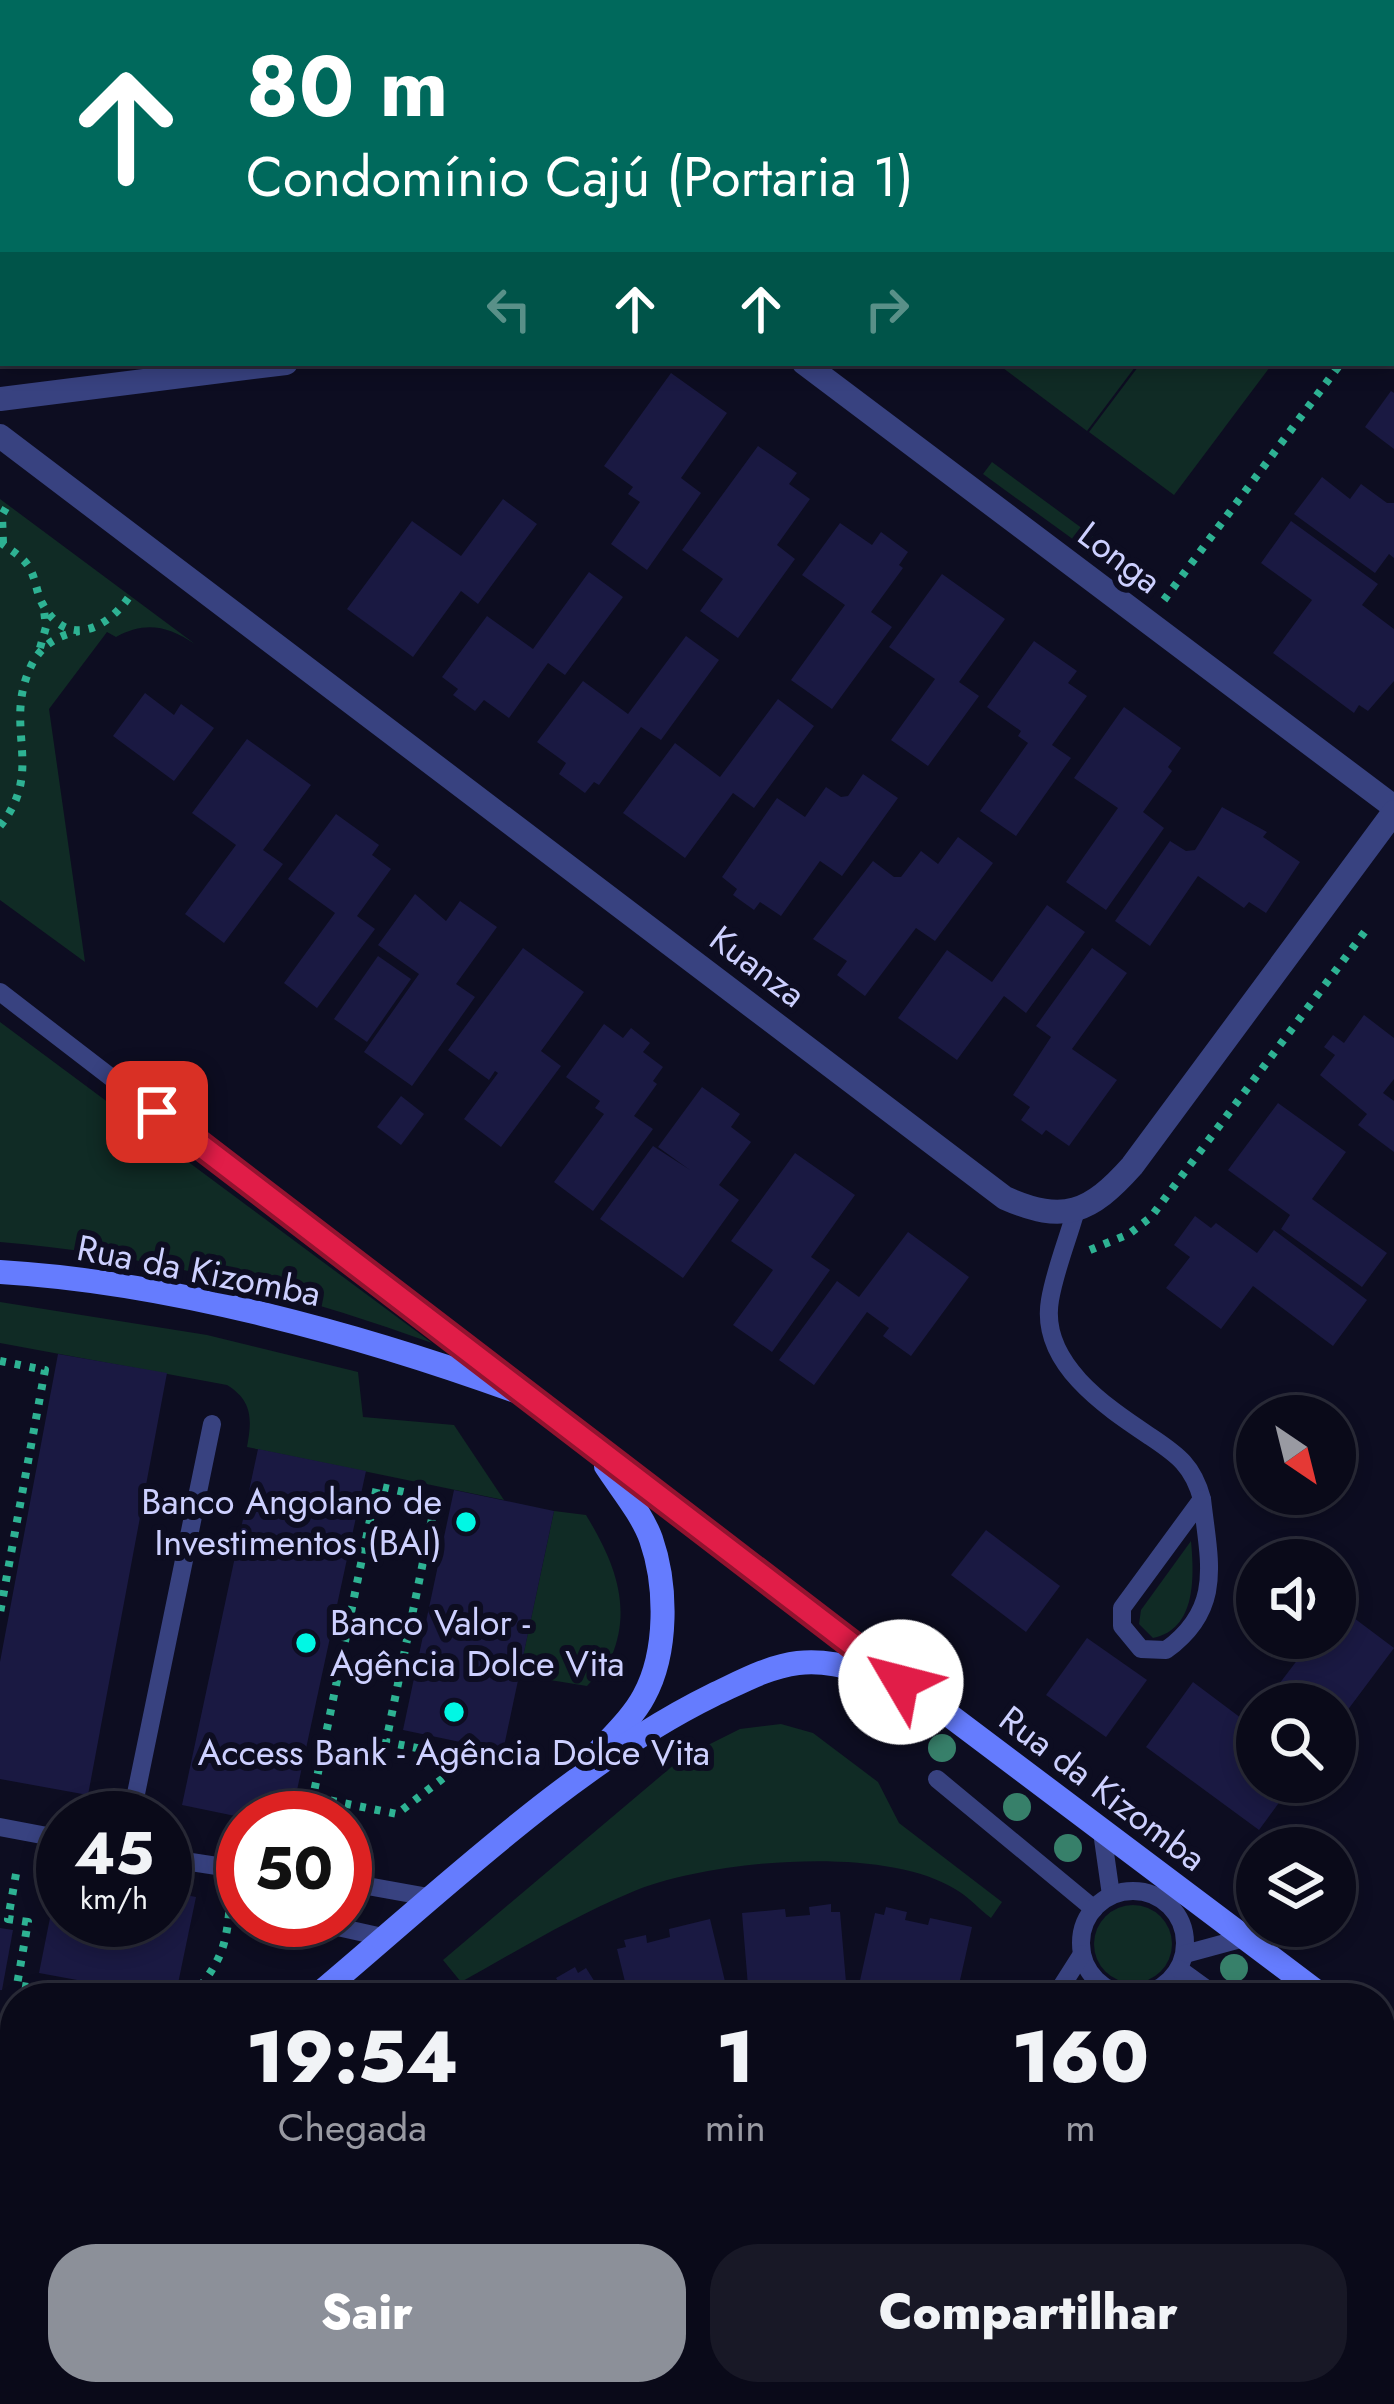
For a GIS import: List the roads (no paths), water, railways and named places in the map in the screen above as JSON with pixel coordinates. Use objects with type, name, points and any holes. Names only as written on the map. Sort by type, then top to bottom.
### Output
[{"type":"main road","name":"Rua da Kizomba","points":[[0,1272],[124,1286],[296,1324],[435,1362],[520,1393],[1236,1932]]},
{"type":"main road","points":[[569,1786],[644,1698],[655,1667],[661,1625],[662,1584],[650,1535],[598,1454]]},
{"type":"main road","points":[[332,1983],[569,1786],[681,1711],[756,1673],[793,1664],[825,1661],[901,1682]]},
{"type":"main road","name":"Rua da Kizomba","points":[[1256,1947],[1305,1983]]},
{"type":"street","points":[[0,399],[262,366]]},
{"type":"street","name":"Longa","points":[[808,366],[1394,809]]},
{"type":"street","name":"Kuanza","points":[[0,436],[1005,1198],[1036,1211],[1076,1210]]},
{"type":"street","points":[[1076,1210],[1095,1203],[1132,1166],[1394,809]]},
{"type":"lane","points":[[0,992],[520,1393]]},
{"type":"lane","points":[[1076,1210],[1048,1304],[1052,1338],[1073,1377],[1180,1454],[1196,1478],[1202,1499],[1210,1593],[1186,1636],[1166,1651],[1141,1648],[1126,1636],[1122,1608],[1202,1499]]},
{"type":"lane","points":[[137,1791],[212,1424]]},
{"type":"lane","points":[[938,1779],[1094,1909]]},
{"type":"lane","points":[[0,1827],[36,1834]]},
{"type":"lane","points":[[1102,1832],[1111,1895]]},
{"type":"lane","points":[[372,1887],[434,1898]]},
{"type":"lane","points":[[1099,1983],[1082,1954],[1081,1937],[1094,1909],[1111,1895],[1143,1891],[1172,1907],[1181,1921],[1182,1961],[1204,1983]]},
{"type":"lane","points":[[372,1935],[387,1938]]},
{"type":"lane","points":[[1161,1983],[1182,1961],[1236,1941]]},
{"type":"lane","points":[[1064,1983],[1082,1954]]},
{"type":"place","name":"Banco Angolano de Investimentos (BAI)","points":[[466,1522]]},
{"type":"place","name":"Banco Valor - Agência Dolce Vita","points":[[306,1643]]},
{"type":"place","name":"Access Bank - Agência Dolce Vita","points":[[454,1712]]}]
